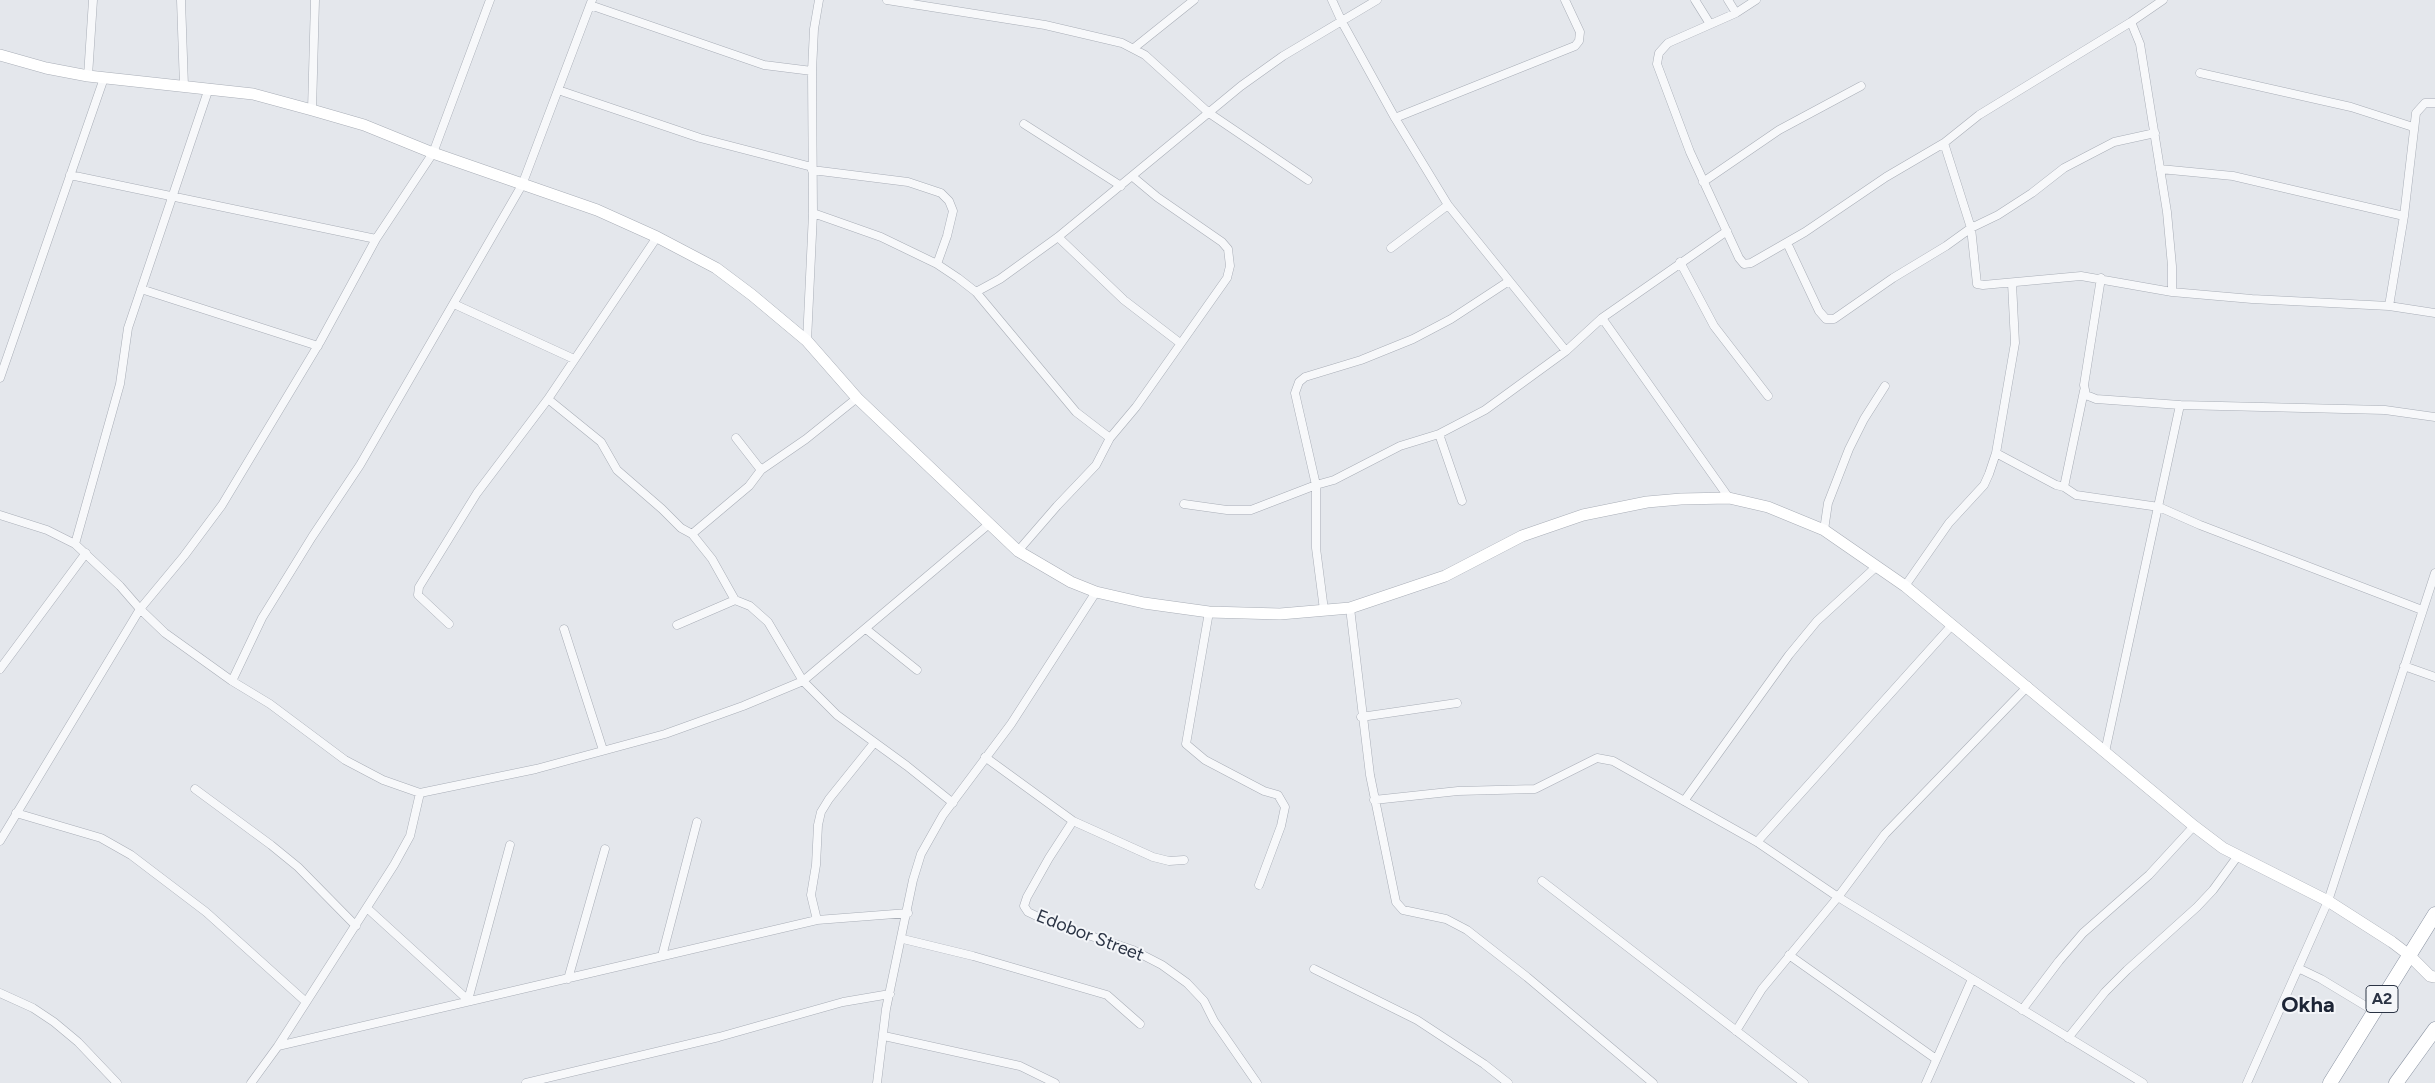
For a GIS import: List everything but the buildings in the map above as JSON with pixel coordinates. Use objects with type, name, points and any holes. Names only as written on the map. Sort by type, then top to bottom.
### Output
[{"type":"highway","name":"A2","points":[[2330,1083],[2435,914]]},
{"type":"highway","points":[[2396,1083],[2435,1029]]},
{"type":"street","points":[[88,76],[93,0]]},
{"type":"street","points":[[181,0],[184,86]]},
{"type":"street","points":[[312,110],[315,0]]},
{"type":"street","points":[[0,841],[140,609],[222,506],[318,346],[376,239],[433,153],[490,0]]},
{"type":"street","points":[[807,341],[813,213],[812,71],[814,29],[819,0]]},
{"type":"street","points":[[887,0],[1045,24],[1099,36],[1134,48],[1145,55],[1209,113],[1308,180]]},
{"type":"street","points":[[1134,48],[1194,0]]},
{"type":"street","points":[[1332,0],[1342,22],[1396,118],[1448,205],[1566,351]]},
{"type":"street","points":[[976,292],[1000,279],[1058,237],[1241,86],[1283,56],[1377,0]]},
{"type":"street","points":[[1396,118],[1575,46],[1579,41],[1580,32],[1565,0]]},
{"type":"street","points":[[1695,0],[1710,24]]},
{"type":"street","points":[[1728,0],[1736,13]]},
{"type":"street","points":[[1756,0],[1736,13],[1668,43],[1659,53],[1657,64],[1703,182],[1739,258],[1744,264],[1751,263],[1787,243],[1886,177],[1944,143],[1980,115],[2131,22],[2163,0]]},
{"type":"street","points":[[232,682],[262,618],[312,537],[360,465],[522,185],[591,3],[764,65],[812,71]]},
{"type":"street","points":[[2131,22],[2140,44],[2155,133],[2170,238],[2172,292]]},
{"type":"street","points":[[1,59],[88,76],[253,94],[312,110],[364,125],[433,153],[597,210],[657,237],[716,268],[807,341],[857,398],[1018,551],[1071,582],[1096,592],[1144,603],[1209,612],[1280,614],[1350,608],[1445,576],[1522,536],[1583,515],[1647,502],[1681,499],[1729,498],[1768,508],[1824,530],[1905,586],[2028,686],[2194,826],[2237,857],[2328,901],[2409,955],[2430,976],[2435,977]]},
{"type":"street","points":[[2200,73],[2351,107],[2413,127]]},
{"type":"street","points":[[0,378],[104,78]]},
{"type":"street","points":[[1703,182],[1779,130],[1861,86]]},
{"type":"street","points":[[75,544],[120,384],[128,328],[171,195],[209,88]]},
{"type":"street","points":[[558,90],[700,138],[812,169],[908,182],[941,193],[949,201],[953,211],[937,264]]},
{"type":"street","points":[[2389,306],[2404,216],[2413,127],[2418,108],[2425,103],[2435,103]]},
{"type":"street","points":[[1024,124],[1121,186]]},
{"type":"street","points":[[1787,243],[1818,311],[1826,319],[1834,319],[1893,278],[1946,246],[1971,228],[1998,215],[2032,193],[2064,168],[2114,142],[2155,133]]},
{"type":"street","points":[[1944,143],[1971,228],[1977,284],[2012,283],[2067,276],[2101,278],[2172,292],[2252,299],[2389,306],[2435,314]]},
{"type":"street","points":[[2160,169],[2234,176],[2326,200],[2404,216]]},
{"type":"street","points":[[70,175],[376,239]]},
{"type":"street","points":[[1018,551],[1057,506],[1096,466],[1110,438],[1136,407],[1227,278],[1231,257],[1228,249],[1222,242],[1157,197],[1133,176]]},
{"type":"street","points":[[1391,248],[1448,205]]},
{"type":"street","points":[[813,213],[881,236],[937,264],[976,292],[1076,412],[1110,438]]},
{"type":"street","points":[[1184,504],[1228,510],[1251,510],[1334,480],[1400,446],[1439,434],[1485,410],[1566,351],[1602,318],[1727,230]]},
{"type":"street","points":[[449,624],[418,595],[419,587],[477,493],[548,400],[657,237]]},
{"type":"street","points":[[1058,237],[1124,300],[1180,343]]},
{"type":"street","points":[[1680,262],[1714,326],[1768,396]]},
{"type":"street","points":[[2064,487],[2084,391],[2101,278]]},
{"type":"street","points":[[1324,610],[1316,548],[1316,485],[1294,394],[1299,382],[1304,377],[1361,360],[1413,339],[1452,318],[1509,281]]},
{"type":"street","points":[[1905,586],[1949,522],[1984,485],[1996,453],[2015,342],[2012,283]]},
{"type":"street","points":[[141,289],[318,346]]},
{"type":"street","points":[[454,304],[574,359]]},
{"type":"street","points":[[1602,318],[1729,498]]},
{"type":"street","points":[[1824,530],[1828,503],[1849,449],[1864,418],[1885,386]]},
{"type":"street","points":[[2084,391],[2086,395],[2096,399],[2180,405],[2385,410],[2435,417]]},
{"type":"street","points":[[692,534],[748,486],[761,470],[806,439],[857,398]]},
{"type":"street","points":[[548,400],[602,442],[617,470],[682,528],[692,534],[712,558],[734,600],[750,606],[768,622],[802,681],[837,716],[907,766],[953,803]]},
{"type":"street","points":[[2105,752],[2160,507],[2180,405]]},
{"type":"street","points":[[1439,434],[1462,501]]},
{"type":"street","points":[[736,438],[761,470]]},
{"type":"street","points":[[1996,453],[2064,487],[2076,495],[2160,507],[2217,532],[2422,610]]},
{"type":"street","points":[[0,515],[46,530],[75,544],[165,633],[232,682],[270,704],[345,760],[383,780],[420,793],[536,769],[664,734],[743,706],[802,681],[989,524]]},
{"type":"street","points":[[0,668],[86,553]]},
{"type":"street","points":[[1684,801],[1789,655],[1818,621],[1877,566]]},
{"type":"street","points":[[2248,1083],[2328,901],[2435,572]]},
{"type":"street","points":[[877,1083],[890,994],[908,913],[913,880],[921,854],[942,815],[953,803],[1011,724],[1096,592]]},
{"type":"street","points":[[676,625],[734,600]]},
{"type":"street","points":[[1350,608],[1362,717],[1374,800],[1385,844],[1392,892],[1400,908],[1408,912],[1446,919],[1466,930],[1555,1000],[1653,1083]]},
{"type":"street","points":[[1209,612],[1186,744],[1205,760],[1264,791],[1278,795],[1285,808],[1281,826],[1259,886]]},
{"type":"street","points":[[1757,842],[1952,625]]},
{"type":"street","points":[[564,629],[603,750]]},
{"type":"street","points":[[866,629],[917,670]]},
{"type":"street","points":[[2404,666],[2435,677]]},
{"type":"street","points":[[1736,1031],[1755,999],[1838,897],[1884,834],[2028,686]]},
{"type":"street","points":[[1362,717],[1457,703]]},
{"type":"street","points":[[818,920],[811,895],[821,812],[829,799],[874,743]]},
{"type":"street","points":[[985,757],[1073,821],[1153,857],[1169,861],[1184,860]]},
{"type":"street","points":[[1374,800],[1458,791],[1536,789],[1597,758],[1613,761],[1757,842],[1838,897],[2143,1083]]},
{"type":"street","points":[[195,788],[271,844],[298,867],[356,926]]},
{"type":"street","points":[[251,1083],[278,1046],[356,926],[410,836],[420,793]]},
{"type":"street","points":[[16,813],[101,838],[132,855],[206,912],[306,1002]]},
{"type":"street","name":"Edobor Street","points":[[1073,821],[1027,897],[1024,906],[1028,912],[1049,922],[1133,950],[1162,965],[1187,983],[1204,1001],[1214,1022],[1257,1083]]},
{"type":"street","points":[[662,956],[697,822]]},
{"type":"street","points":[[2022,1010],[2083,933],[2149,875],[2194,826]]},
{"type":"street","points":[[468,1000],[510,844]]},
{"type":"street","points":[[568,979],[604,849]]},
{"type":"street","points":[[2068,1038],[2105,992],[2197,907],[2237,857]]},
{"type":"street","points":[[1542,881],[1804,1083]]},
{"type":"street","points":[[367,908],[468,1000]]},
{"type":"street","points":[[278,1046],[468,1000],[568,979],[818,920],[908,913]]},
{"type":"street","points":[[902,940],[973,956],[1107,995],[1140,1024]]},
{"type":"street","points":[[1789,955],[1936,1059]]},
{"type":"street","points":[[2298,968],[2321,979],[2374,1011]]},
{"type":"street","points":[[1314,969],[1417,1020],[1484,1064],[1508,1083]]},
{"type":"street","points":[[1926,1083],[1972,979]]},
{"type":"street","points":[[0,993],[33,1008],[54,1022],[78,1042],[117,1083]]},
{"type":"street","points":[[526,1083],[720,1037],[843,1002],[890,994]]},
{"type":"street","points":[[884,1036],[1020,1066],[1055,1083]]},
{"type":"district","name":"Okha","points":[[2308,1006]]}]
